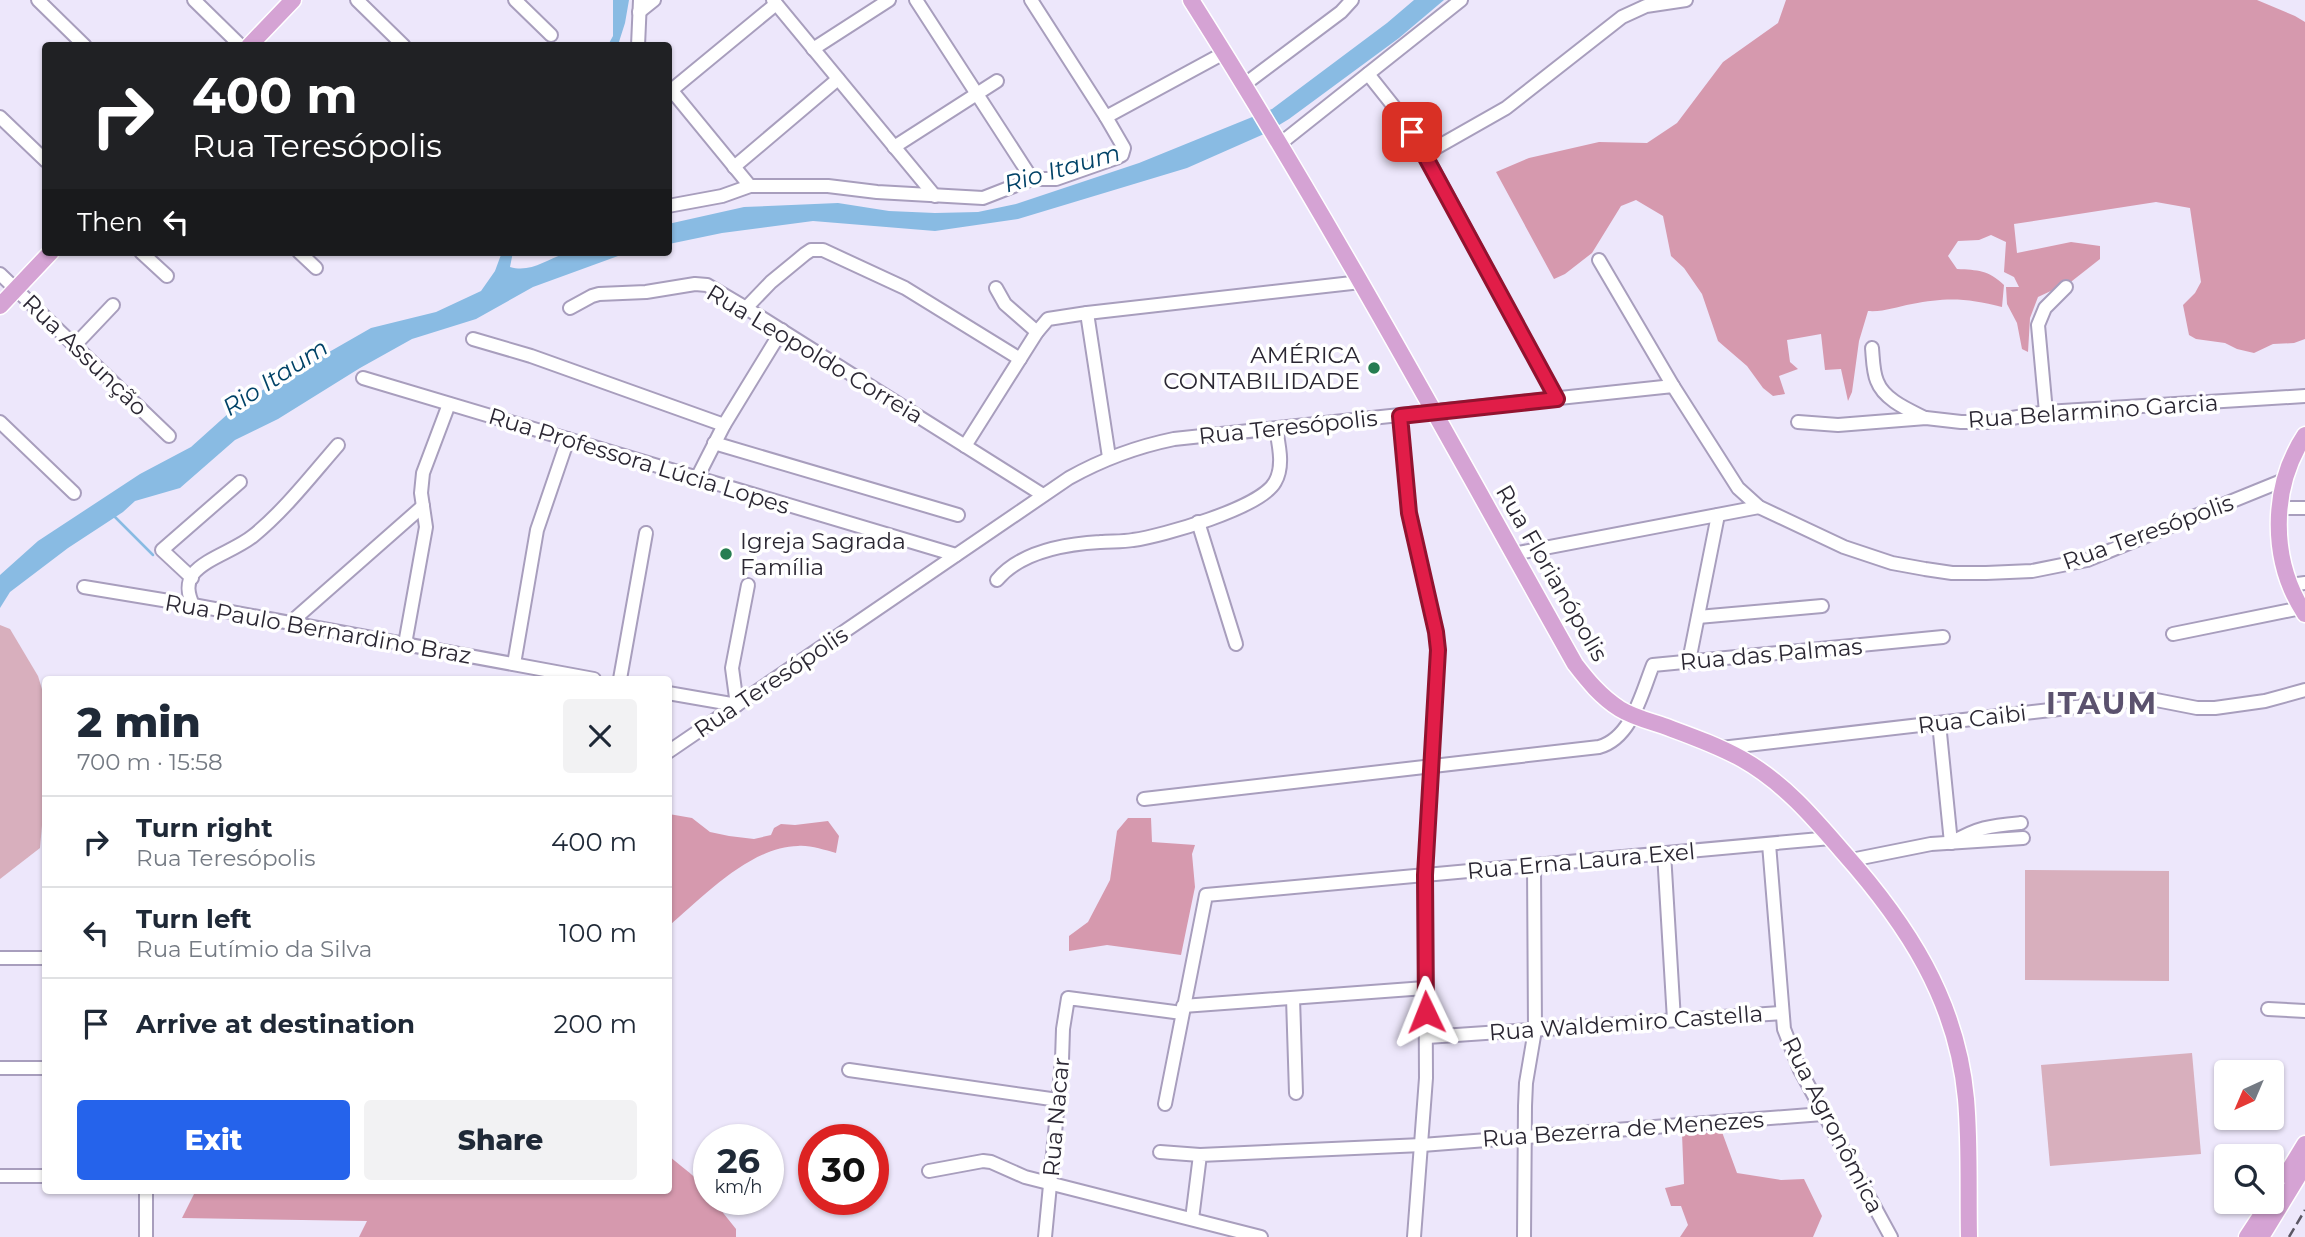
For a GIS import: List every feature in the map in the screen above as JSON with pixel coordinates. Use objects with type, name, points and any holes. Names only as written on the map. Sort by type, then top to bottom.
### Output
[{"type":"main road","points":[[253,42],[293,0]]},
{"type":"main road","name":"Rua Florianópolis","points":[[1191,0],[1277,136],[1362,282],[1586,680],[1608,700],[1632,715],[1721,748],[1773,780],[1851,860],[1914,942],[1946,1009],[1961,1066],[1966,1099],[1969,1237]]},
{"type":"main road","points":[[0,306],[47,256]]},
{"type":"main road","points":[[2303,611],[2297,584],[2281,558],[2280,508],[2284,480],[2305,435]]},
{"type":"main road","points":[[2284,1179],[2305,1144]]},
{"type":"main road","points":[[2261,1237],[2305,1165]]},
{"type":"main road","points":[[2247,1237],[2262,1214]]},
{"type":"street","points":[[38,0],[81,42]]},
{"type":"street","points":[[194,0],[237,42]]},
{"type":"street","points":[[357,0],[400,42]]},
{"type":"street","points":[[515,0],[551,35]]},
{"type":"street","points":[[638,42],[640,6],[654,0]]},
{"type":"street","points":[[813,49],[889,0]]},
{"type":"street","points":[[916,0],[1032,179]]},
{"type":"street","points":[[672,205],[722,196],[750,186],[828,187],[983,198],[1032,179],[1056,179],[1122,155],[1124,148],[1121,142],[1031,0]]},
{"type":"street","points":[[1245,84],[1341,12],[1352,0]]},
{"type":"street","points":[[1277,136],[1368,74],[1461,0]]},
{"type":"street","points":[[1425,154],[1506,108],[1622,18],[1646,6],[1686,0]]},
{"type":"street","points":[[672,88],[775,2],[935,196]]},
{"type":"street","points":[[1106,117],[1224,52]]},
{"type":"street","points":[[1368,74],[1399,113],[1425,154],[1557,399]]},
{"type":"street","points":[[734,167],[838,79]]},
{"type":"street","points":[[894,147],[998,81]]},
{"type":"street","points":[[672,92],[750,186]]},
{"type":"street","points":[[0,117],[42,157]]},
{"type":"street","points":[[746,308],[771,282],[805,254],[811,250],[823,250],[905,288],[1020,359]]},
{"type":"street","points":[[303,256],[316,268]]},
{"type":"street","points":[[156,257],[167,276]]},
{"type":"street","points":[[1599,260],[1673,386]]},
{"type":"street","name":"Rua Assunção","points":[[0,274],[169,436]]},
{"type":"street","points":[[965,446],[1037,332],[1044,322],[1054,316],[1362,282]]},
{"type":"street","name":"Rua Leopoldo Correia","points":[[570,308],[592,296],[646,292],[695,284],[707,285],[1043,495]]},
{"type":"street","points":[[2046,412],[2038,325],[2045,308],[2066,287]]},
{"type":"street","points":[[996,288],[1010,309],[1037,332]]},
{"type":"street","points":[[75,345],[113,305]]},
{"type":"street","points":[[1087,313],[1109,457]]},
{"type":"street","points":[[698,478],[724,425],[782,330]]},
{"type":"street","points":[[473,339],[531,356],[724,425]]},
{"type":"street","points":[[1872,348],[1876,381],[1881,389],[1904,407],[1926,418]]},
{"type":"street","name":"Rua Professora Lúcia Lopes","points":[[363,378],[956,555]]},
{"type":"street","name":"Rua Teresópolis","points":[[672,749],[1043,495],[1109,457],[1174,439],[1673,386],[1738,488],[1759,507],[1829,542],[1883,560],[1952,573],[2032,570],[2087,560],[2284,480]]},
{"type":"street","name":"Rua Belarmino Garcia","points":[[1798,422],[1838,425],[1926,418],[1989,422],[2046,412],[2305,397]]},
{"type":"street","points":[[405,644],[426,527],[421,493],[424,473],[449,404]]},
{"type":"street","points":[[1400,416],[1409,513],[1438,650],[1425,875],[1427,1037],[1414,1237]]},
{"type":"street","points":[[0,422],[74,493]]},
{"type":"street","points":[[997,580],[1016,564],[1057,548],[1088,542],[1136,540],[1238,509],[1254,501],[1272,487],[1278,475],[1280,461],[1276,429]]},
{"type":"street","points":[[514,664],[537,530],[568,439]]},
{"type":"street","points":[[714,443],[958,515]]},
{"type":"street","points":[[192,605],[188,584],[192,578],[203,566],[241,544],[270,521],[338,445]]},
{"type":"street","points":[[192,578],[162,550],[240,482]]},
{"type":"street","points":[[290,623],[423,506]]},
{"type":"street","points":[[1513,554],[1759,507]]},
{"type":"street","points":[[2280,508],[2305,508]]},
{"type":"street","points":[[1689,661],[1718,515]]},
{"type":"street","points":[[1198,522],[1236,644]]},
{"type":"street","points":[[621,676],[646,533]]},
{"type":"street","points":[[672,694],[737,705],[732,668],[748,585]]},
{"type":"street","name":"Rua Paulo Bernardino Braz","points":[[84,587],[578,676]]},
{"type":"street","points":[[1698,617],[1822,606]]},
{"type":"street","points":[[2174,634],[2303,611]]},
{"type":"street","name":"Rua das Palmas","points":[[1632,715],[1653,665],[1943,637]]},
{"type":"street","name":"Rua Caibi","points":[[1721,748],[2151,699],[2197,708],[2215,708],[2265,701],[2305,690]]},
{"type":"street","points":[[1144,799],[1599,747],[1606,745],[1621,732],[1632,715]]},
{"type":"street","points":[[1939,723],[1951,843]]},
{"type":"street","points":[[1951,843],[1970,831],[1983,827],[2021,823]]},
{"type":"street","name":"Rua Erna Laura Exel","points":[[1183,1009],[1206,895],[1831,838]]},
{"type":"street","points":[[1851,860],[1910,847],[2023,838]]},
{"type":"street","name":"Rua Agronômica","points":[[1769,844],[1782,1013],[1788,1044],[1891,1237]]},
{"type":"street","points":[[1664,853],[1674,1020]]},
{"type":"street","points":[[1524,1237],[1526,1083],[1535,1030],[1534,865]]},
{"type":"street","points":[[0,958],[42,958]]},
{"type":"street","points":[[1165,1104],[1183,1009],[1425,988]]},
{"type":"street","name":"Rua Nacar","points":[[1045,1237],[1068,998],[1183,1009]]},
{"type":"street","points":[[1293,998],[1296,1093]]},
{"type":"street","points":[[2268,1009],[2305,1011]]},
{"type":"street","name":"Rua Waldemiro Castella","points":[[1427,1037],[1782,1013]]},
{"type":"street","points":[[0,1068],[42,1069]]},
{"type":"street","points":[[849,1070],[1058,1100]]},
{"type":"street","name":"Rua Bezerra de Menezes","points":[[1160,1152],[1200,1156],[1422,1145],[1823,1114]]},
{"type":"street","points":[[1192,1219],[1200,1156]]},
{"type":"street","points":[[929,1171],[983,1161],[991,1162],[1025,1177],[1261,1237]]},
{"type":"street","points":[[0,1176],[42,1176]]},
{"type":"street","points":[[146,1194],[146,1237]]},
{"type":"shaded area","points":[[1786,0],[2257,0],[2305,22],[2305,339],[2294,343],[2273,344],[2254,353],[2189,335],[2183,305],[2201,282],[2190,208],[2156,202],[2014,224],[2017,253],[2071,242],[2100,246],[2100,259],[2072,281],[2038,297],[2030,318],[2028,352],[2022,349],[2017,323],[2007,304],[2006,287],[2019,287],[2014,277],[2004,272],[2006,242],[1991,235],[1979,240],[1958,241],[1948,256],[1957,269],[1982,272],[1993,276],[2004,285],[2002,307],[1968,300],[1946,300],[1868,311],[1859,341],[1852,392],[1848,401],[1841,369],[1825,370],[1821,334],[1787,340],[1790,362],[1798,369],[1779,376],[1785,394],[1773,396],[1763,388],[1747,366],[1718,341],[1702,294],[1684,268],[1671,256],[1663,216],[1636,200],[1621,206],[1592,253],[1554,279],[1496,172],[1529,158],[1599,142],[1647,143],[1677,123],[1723,62],[1778,23]]},
{"type":"shaded area","points":[[0,625],[10,629],[38,676],[42,689],[42,825],[40,848],[0,879]]},
{"type":"shaded area","points":[[672,815],[692,818],[710,832],[729,836],[754,839],[771,835],[774,828],[781,824],[828,821],[839,836],[836,853],[798,846],[780,849],[745,864],[712,888],[672,923]]},
{"type":"shaded area","points":[[1128,818],[1151,818],[1152,842],[1195,845],[1192,854],[1195,887],[1181,955],[1107,945],[1069,951],[1069,936],[1088,922],[1110,880],[1117,831]]},
{"type":"shaded area","points":[[2025,870],[2169,871],[2169,981],[2025,980]]},
{"type":"shaded area","points":[[2192,1053],[2201,1154],[2050,1166],[2041,1065]]},
{"type":"shaded area","points":[[1722,1132],[1737,1173],[1781,1180],[1804,1179],[1822,1216],[1813,1237],[1680,1237],[1688,1225],[1681,1206],[1671,1206],[1665,1188],[1684,1184],[1682,1134]]},
{"type":"shaded area","points":[[672,1158],[693,1176],[693,1215],[725,1215],[736,1229],[736,1237],[359,1237],[367,1221],[182,1218],[194,1194],[672,1194]]},
{"type":"water","points":[[613,0],[629,0],[619,42],[610,42],[613,36]]},
{"type":"water","points":[[1414,0],[1444,0],[1399,38],[1289,119],[1264,134],[1187,168],[1018,219],[935,231],[813,221],[722,233],[672,243],[672,223],[744,207],[838,203],[889,211],[935,213],[978,212],[1016,204],[1139,163],[1272,109]]},
{"type":"water","points":[[501,256],[512,256],[510,267],[527,268],[560,256],[618,256],[533,287],[476,319],[412,339],[360,368],[278,419],[235,440],[180,488],[135,501],[10,592],[0,608],[0,575],[38,541],[140,474],[191,447],[240,403],[371,328],[436,312],[481,291],[495,271]]},
{"type":"waterway","points":[[113,515],[153,555]]},
{"type":"railway","points":[[2289,1237],[2305,1210]]},
{"type":"place","name":"AMÉRICA CONTABILIDADE","points":[[1374,368]]},
{"type":"place","name":"Igreja Sagrada Família","points":[[726,554]]},
{"type":"district","name":"ITAUM","points":[[2102,703]]},
{"type":"route","points":[[1412,132],[1557,399],[1400,416],[1409,513],[1438,650],[1425,875],[1426,1012]]},
{"type":"water label","name":"Rio Itaum","points":[[1062,168]]},
{"type":"water label","name":"Rio Itaum","points":[[275,377]]}]
